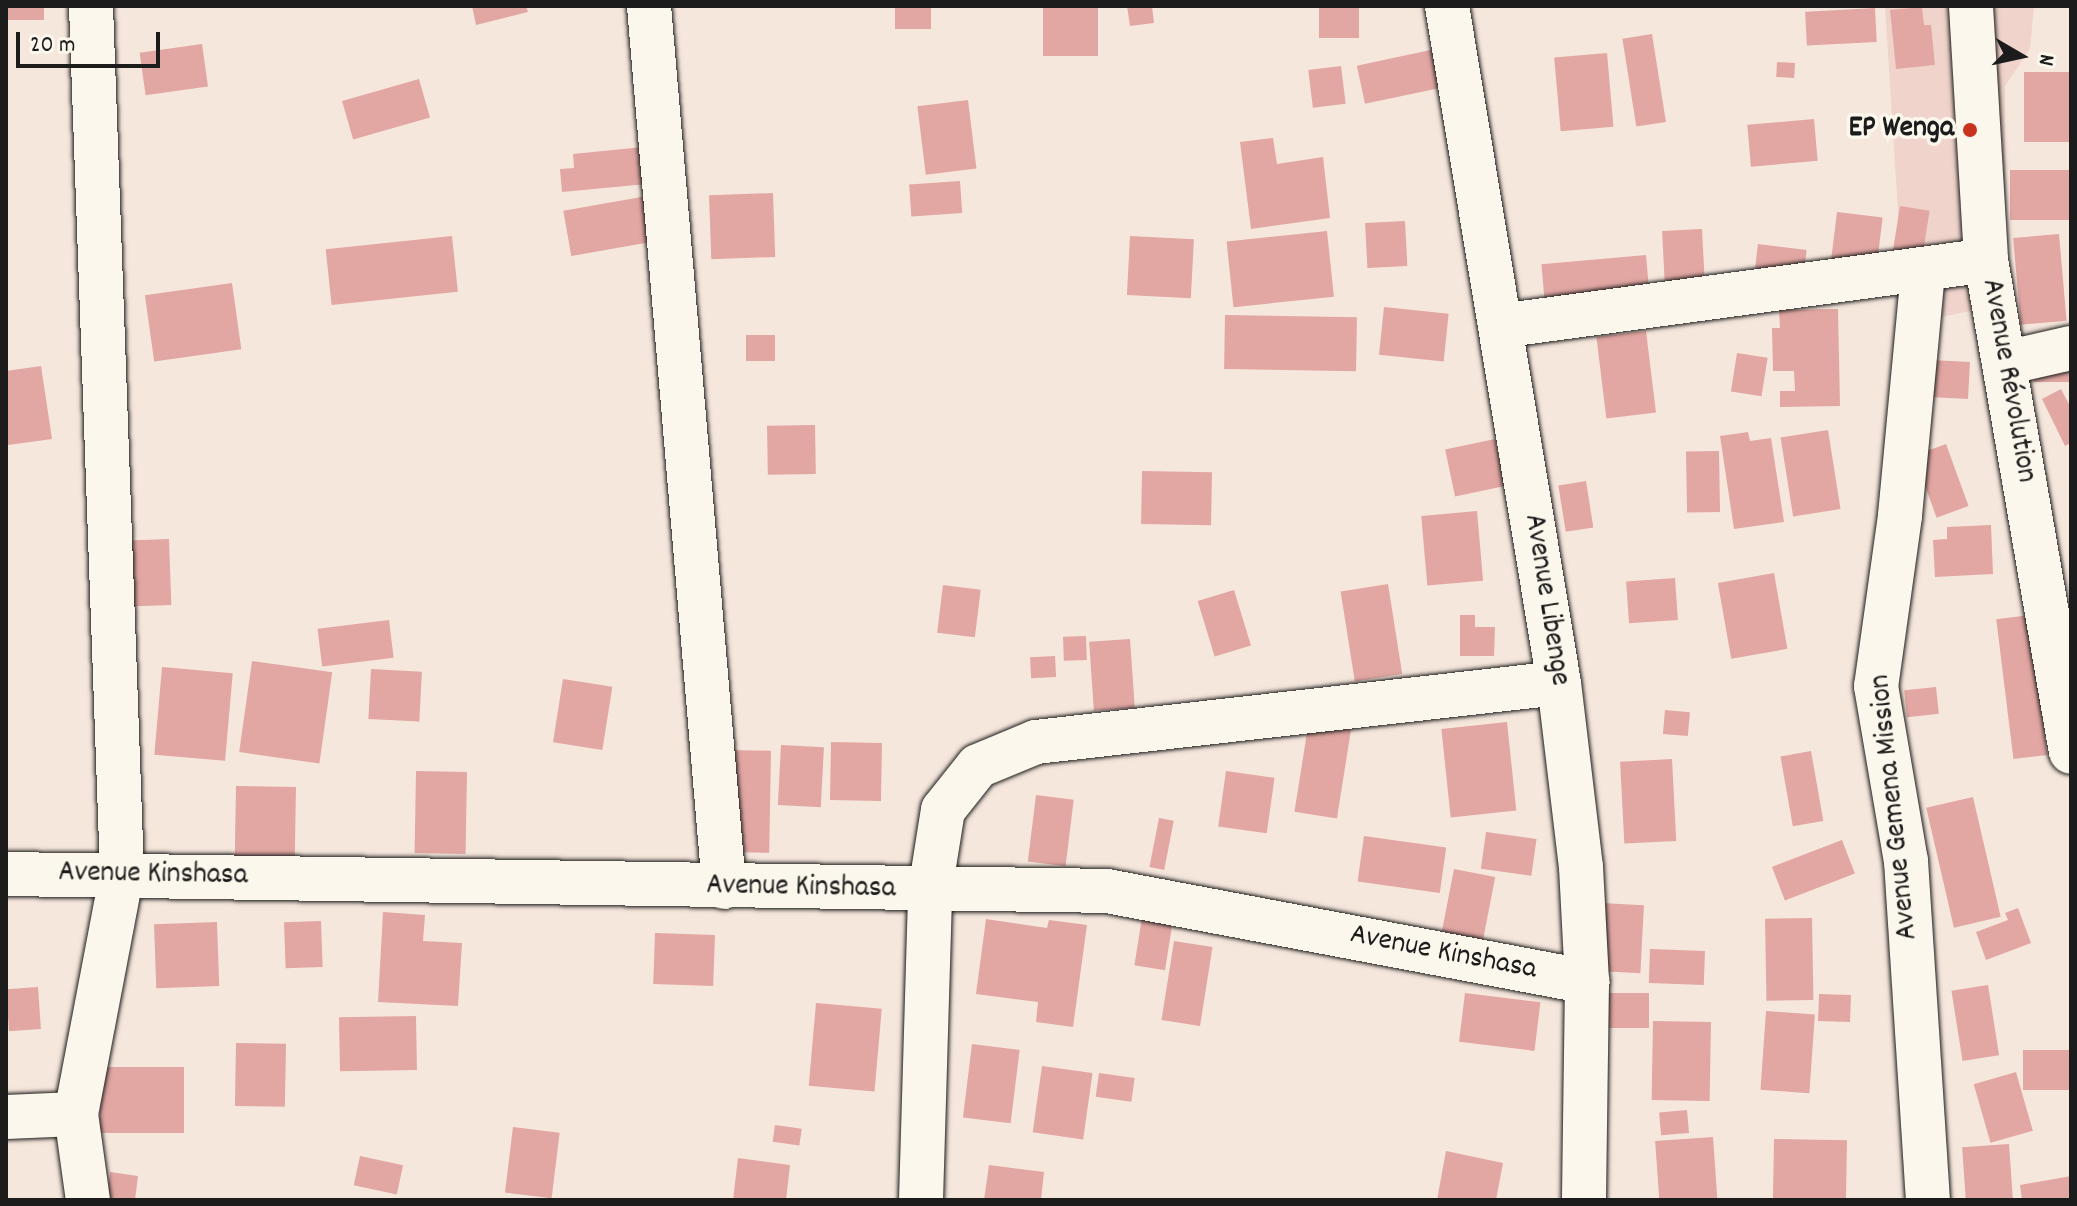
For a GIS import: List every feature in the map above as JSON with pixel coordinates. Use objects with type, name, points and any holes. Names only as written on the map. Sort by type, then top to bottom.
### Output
[{"type":"street","points":[[88,1200],[76,1114],[122,872],[91,6]]},
{"type":"street","points":[[649,6],[724,887]]},
{"type":"street","name":"Avenue Libenge","points":[[1447,6],[1559,683],[1581,867],[1587,982],[1584,1200]]},
{"type":"street","name":"Avenue Révolution","points":[[1971,6],[1986,260],[2071,752]]},
{"type":"street","points":[[1500,326],[1923,272],[1986,260]]},
{"type":"street","name":"Avenue Gemena Mission","points":[[1923,272],[1900,516],[1876,686],[1906,861],[1928,1200]]},
{"type":"street","points":[[2005,363],[2071,348]]},
{"type":"street","points":[[921,1200],[930,891],[943,810],[978,766],[1036,742],[1559,683]]},
{"type":"street","name":"Avenue Kinshasa","points":[[6,874],[122,872],[371,883],[1107,891],[1587,982]]},
{"type":"street","points":[[6,1117],[76,1114]]},
{"type":"shaded area","points":[[1885,6],[2034,6],[2030,49],[2005,86],[2006,304],[1905,324]]},
{"type":"building","points":[[6,6],[44,6],[44,20],[6,20]]},
{"type":"building","points":[[472,6],[526,6],[528,12],[476,25]]},
{"type":"building","points":[[895,6],[931,6],[931,29],[895,29]]},
{"type":"building","points":[[1043,6],[1098,6],[1098,56],[1043,56]]},
{"type":"building","points":[[1127,6],[1152,6],[1154,23],[1130,26]]},
{"type":"building","points":[[1319,6],[1359,6],[1359,38],[1319,38]]},
{"type":"building","points":[[1922,7],[1924,25],[1931,25],[1935,65],[1896,69],[1890,10]]},
{"type":"building","points":[[1875,8],[1877,42],[1807,46],[1805,12]]},
{"type":"building","points":[[1652,34],[1666,122],[1636,127],[1622,39]]},
{"type":"building","points":[[202,44],[208,87],[146,95],[140,53]]},
{"type":"building","points":[[1440,48],[1448,86],[1365,104],[1357,66]]},
{"type":"building","points":[[1607,53],[1613,127],[1561,131],[1554,58]]},
{"type":"building","points":[[1777,62],[1795,63],[1794,78],[1776,77]]},
{"type":"building","points":[[1341,66],[1346,104],[1313,108],[1308,70]]},
{"type":"building","points":[[2024,72],[2071,72],[2071,142],[2024,142]]},
{"type":"building","points":[[419,79],[430,117],[353,140],[342,101]]},
{"type":"building","points":[[968,100],[976,168],[926,175],[917,106]]},
{"type":"building","points":[[1814,119],[1818,161],[1751,167],[1747,125]]},
{"type":"building","points":[[1273,138],[1277,164],[1323,157],[1330,218],[1251,229],[1240,142]]},
{"type":"building","points":[[643,147],[647,184],[562,192],[560,169],[574,168],[573,154]]},
{"type":"building","points":[[2010,170],[2071,170],[2071,220],[2010,220]]},
{"type":"building","points":[[960,181],[962,213],[911,216],[909,185]]},
{"type":"building","points":[[773,193],[775,257],[711,259],[709,195]]},
{"type":"building","points":[[647,196],[655,241],[571,256],[563,211]]},
{"type":"building","points":[[1900,206],[1930,211],[1922,258],[1892,253]]},
{"type":"building","points":[[1837,212],[1883,218],[1877,265],[1831,260]]},
{"type":"building","points":[[1405,221],[1407,266],[1367,268],[1365,223]]},
{"type":"building","points":[[1702,229],[1705,288],[1665,290],[1662,231]]},
{"type":"building","points":[[1327,231],[1334,297],[1233,307],[1227,242]]},
{"type":"building","points":[[2059,234],[2067,321],[2021,325],[2013,238]]},
{"type":"building","points":[[452,236],[458,292],[332,305],[326,249]]},
{"type":"building","points":[[1130,236],[1194,239],[1191,298],[1127,295]]},
{"type":"building","points":[[1758,244],[1807,250],[1803,282],[1754,276]]},
{"type":"building","points":[[1646,255],[1650,299],[1545,308],[1541,264]]},
{"type":"building","points":[[232,283],[241,349],[154,362],[145,295]]},
{"type":"building","points":[[1384,307],[1449,314],[1444,362],[1379,355]]},
{"type":"building","points":[[1838,309],[1840,406],[1780,407],[1780,391],[1795,391],[1794,371],[1773,371],[1772,328],[1780,328],[1779,310]]},
{"type":"building","points":[[1225,315],[1357,317],[1356,371],[1224,369]]},
{"type":"building","points":[[1646,331],[1656,412],[1606,418],[1596,337]]},
{"type":"building","points":[[746,335],[775,335],[775,361],[746,361]]},
{"type":"building","points":[[1737,353],[1768,358],[1762,396],[1731,392]]},
{"type":"building","points":[[2034,356],[2071,356],[2071,382],[2034,382]]},
{"type":"building","points":[[1931,360],[1970,362],[1968,399],[1929,397]]},
{"type":"building","points":[[41,366],[52,439],[8,445],[6,371]]},
{"type":"building","points":[[2061,389],[2071,408],[2071,443],[2065,446],[2042,399]]},
{"type":"building","points":[[815,425],[816,474],[768,475],[767,426]]},
{"type":"building","points":[[1828,430],[1841,509],[1793,517],[1781,438]]},
{"type":"building","points":[[1748,432],[1750,441],[1771,438],[1784,522],[1734,529],[1720,436]]},
{"type":"building","points":[[1495,439],[1505,486],[1455,497],[1445,450]]},
{"type":"building","points":[[1946,444],[1969,506],[1937,518],[1914,456]]},
{"type":"building","points":[[1719,451],[1720,512],[1687,513],[1686,452]]},
{"type":"building","points":[[1142,471],[1212,472],[1211,525],[1141,524]]},
{"type":"building","points":[[1586,481],[1593,527],[1566,532],[1558,485]]},
{"type":"building","points":[[1477,511],[1483,581],[1427,586],[1421,516]]},
{"type":"building","points":[[1991,525],[1993,574],[1935,577],[1933,540],[1947,539],[1947,527]]},
{"type":"building","points":[[169,539],[171,605],[129,606],[127,540]]},
{"type":"building","points":[[1774,573],[1787,649],[1731,659],[1718,583]]},
{"type":"building","points":[[1675,578],[1678,620],[1629,623],[1626,581]]},
{"type":"building","points":[[1388,584],[1402,674],[1355,681],[1341,592]]},
{"type":"building","points":[[943,585],[981,590],[975,637],[937,633]]},
{"type":"building","points":[[1234,590],[1251,645],[1215,657],[1198,601]]},
{"type":"building","points":[[1460,615],[1475,615],[1475,627],[1495,627],[1494,656],[1460,656]]},
{"type":"building","points":[[2030,615],[2047,755],[2013,759],[1996,619]]},
{"type":"building","points":[[389,620],[394,658],[322,666],[318,629]]},
{"type":"building","points":[[1086,636],[1087,660],[1064,661],[1063,637]]},
{"type":"building","points":[[1130,639],[1135,708],[1094,711],[1089,642]]},
{"type":"building","points":[[1055,656],[1056,677],[1031,678],[1030,657]]},
{"type":"building","points":[[252,661],[332,672],[319,763],[239,752]]},
{"type":"building","points":[[162,667],[233,673],[225,761],[154,755]]},
{"type":"building","points":[[371,669],[422,672],[419,722],[368,719]]},
{"type":"building","points":[[563,679],[612,687],[602,750],[553,742]]},
{"type":"building","points":[[1936,687],[1939,714],[1907,717],[1904,690]]},
{"type":"building","points":[[1665,710],[1690,712],[1688,736],[1663,734]]},
{"type":"building","points":[[1309,720],[1351,727],[1337,819],[1294,812]]},
{"type":"building","points":[[1507,722],[1516,811],[1451,817],[1441,729]]},
{"type":"building","points":[[831,742],[882,743],[881,801],[830,800]]},
{"type":"building","points":[[781,745],[824,747],[821,807],[778,805]]},
{"type":"building","points":[[727,750],[771,751],[769,853],[725,852]]},
{"type":"building","points":[[1811,751],[1823,821],[1793,826],[1780,756]]},
{"type":"building","points":[[1672,759],[1676,841],[1624,844],[1620,762]]},
{"type":"building","points":[[416,771],[467,772],[466,854],[415,853]]},
{"type":"building","points":[[1226,771],[1275,778],[1267,833],[1218,826]]},
{"type":"building","points":[[236,786],[296,787],[295,865],[235,864]]},
{"type":"building","points":[[1036,795],[1074,800],[1066,866],[1028,862]]},
{"type":"building","points":[[1973,797],[2001,917],[1954,928],[1926,808]]},
{"type":"building","points":[[1159,818],[1174,821],[1164,870],[1149,867]]},
{"type":"building","points":[[1486,832],[1537,839],[1531,876],[1481,869]]},
{"type":"building","points":[[1364,836],[1446,848],[1440,893],[1358,882]]},
{"type":"building","points":[[1842,840],[1855,874],[1785,900],[1772,867]]},
{"type":"building","points":[[1454,869],[1495,877],[1482,945],[1441,937]]},
{"type":"building","points":[[1601,903],[1644,905],[1640,973],[1597,971]]},
{"type":"building","points":[[2018,908],[2031,943],[1986,960],[1976,932],[2008,920],[2005,913]]},
{"type":"building","points":[[1143,911],[1174,916],[1165,970],[1134,965]]},
{"type":"building","points":[[383,912],[425,915],[423,941],[462,943],[458,1006],[378,1002]]},
{"type":"building","points":[[1812,918],[1813,1000],[1766,1001],[1765,919]]},
{"type":"building","points":[[986,919],[1047,928],[1049,920],[1087,925],[1073,1027],[1036,1022],[1038,1002],[976,994]]},
{"type":"building","points":[[321,921],[323,967],[286,968],[284,922]]},
{"type":"building","points":[[217,922],[219,986],[156,988],[154,924]]},
{"type":"building","points":[[655,933],[715,935],[713,986],[653,984]]},
{"type":"building","points":[[1174,941],[1213,947],[1200,1026],[1161,1020]]},
{"type":"building","points":[[1650,949],[1705,951],[1704,985],[1649,983]]},
{"type":"building","points":[[1988,985],[1999,1055],[1963,1061],[1951,991]]},
{"type":"building","points":[[38,987],[41,1029],[9,1031],[6,989]]},
{"type":"building","points":[[1465,993],[1540,1002],[1534,1051],[1459,1042]]},
{"type":"building","points":[[1605,993],[1649,993],[1649,1028],[1605,1028]]},
{"type":"building","points":[[1819,994],[1851,995],[1850,1022],[1818,1021]]},
{"type":"building","points":[[816,1003],[882,1009],[875,1091],[809,1086]]},
{"type":"building","points":[[1766,1011],[1815,1014],[1809,1093],[1760,1090]]},
{"type":"building","points":[[416,1016],[417,1070],[340,1071],[339,1017]]},
{"type":"building","points":[[1653,1021],[1711,1022],[1710,1101],[1652,1100]]},
{"type":"building","points":[[236,1043],[286,1044],[285,1107],[235,1106]]},
{"type":"building","points":[[972,1044],[1020,1050],[1011,1123],[963,1117]]},
{"type":"building","points":[[2023,1050],[2071,1050],[2071,1090],[2023,1090]]},
{"type":"building","points":[[1042,1066],[1093,1073],[1083,1139],[1033,1132]]},
{"type":"building","points":[[100,1067],[184,1067],[184,1133],[100,1133]]},
{"type":"building","points":[[2016,1072],[2033,1131],[1991,1143],[1974,1084]]},
{"type":"building","points":[[1099,1073],[1135,1078],[1131,1102],[1096,1097]]},
{"type":"building","points":[[1687,1110],[1689,1133],[1661,1135],[1659,1112]]},
{"type":"building","points":[[775,1125],[802,1129],[799,1146],[773,1142]]},
{"type":"building","points":[[513,1127],[560,1133],[552,1198],[505,1193]]},
{"type":"building","points":[[1713,1137],[1717,1200],[1659,1200],[1655,1141]]},
{"type":"building","points":[[1774,1139],[1847,1140],[1846,1200],[1773,1200]]},
{"type":"building","points":[[2009,1144],[2013,1200],[1966,1200],[1962,1147]]},
{"type":"building","points":[[1446,1151],[1503,1163],[1496,1200],[1437,1200]]},
{"type":"building","points":[[360,1156],[403,1165],[397,1194],[354,1185]]},
{"type":"building","points":[[738,1158],[790,1165],[786,1200],[733,1200]]},
{"type":"building","points":[[989,1165],[1044,1172],[1041,1200],[984,1200]]},
{"type":"building","points":[[110,1172],[138,1176],[135,1200],[107,1200]]},
{"type":"building","points":[[2071,1176],[2071,1200],[2022,1200],[2020,1185]]},
{"type":"place","name":"EP Wenga","points":[[1970,130]]}]
